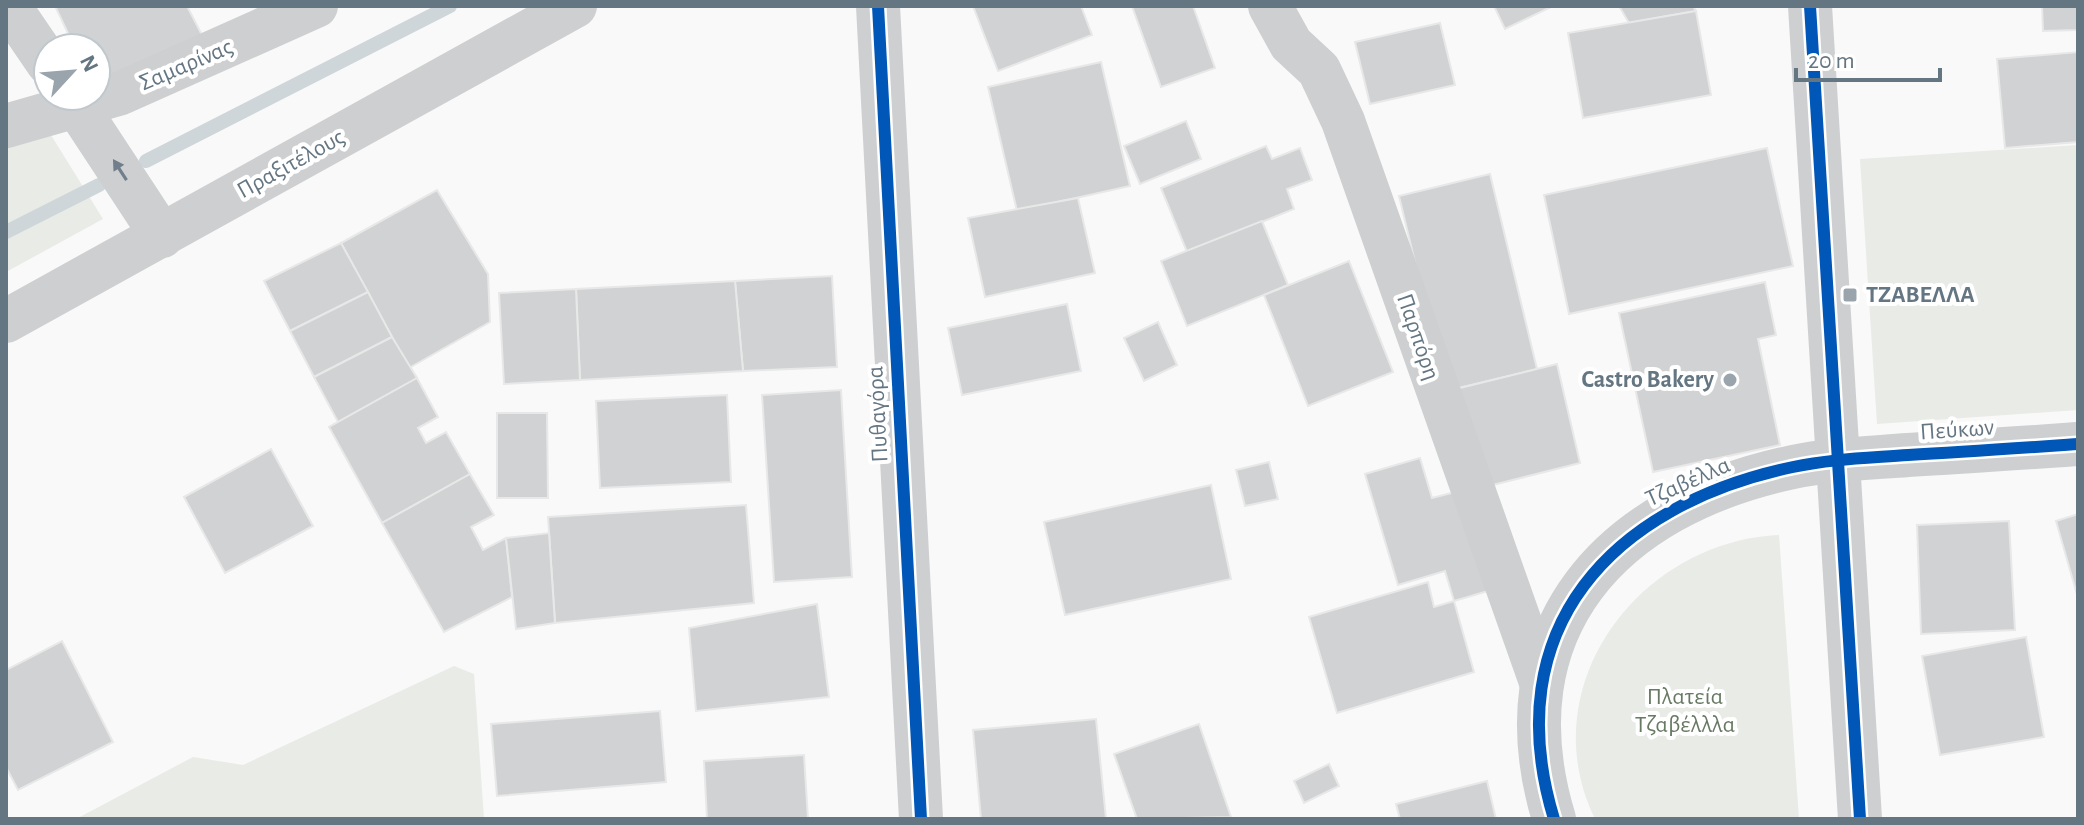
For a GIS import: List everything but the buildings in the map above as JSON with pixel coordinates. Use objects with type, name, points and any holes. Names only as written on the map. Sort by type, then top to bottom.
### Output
[{"type":"street","points":[[9,6],[32,40]]},
{"type":"street","name":"Σαμαρίνας","points":[[112,89],[177,70],[316,6]]},
{"type":"street","name":"Πραξιτέλους","points":[[6,321],[575,6]]},
{"type":"street","name":"Πυθαγόρα","points":[[878,6],[921,819]]},
{"type":"street","name":"Παρπόρη","points":[[1270,6],[1291,44],[1319,70],[1343,121],[1541,682]]},
{"type":"street","points":[[1810,6],[1860,819]]},
{"type":"street","name":"Σαμαρίνας","points":[[6,126],[44,112]]},
{"type":"street","points":[[80,112],[162,236]]},
{"type":"street","name":"Πεύκων","points":[[1839,461],[2078,444]]},
{"type":"street","name":"Τζαβέλλα","points":[[1554,819],[1540,760],[1541,682],[1557,626],[1589,575],[1640,528],[1673,509],[1766,473],[1839,461]]},
{"type":"green space","points":[[46,127],[103,219],[6,272],[6,141]]},
{"type":"green space","points":[[2078,145],[2078,410],[1877,424],[1860,159]]},
{"type":"green space","name":"Πλατεία Τζαβέλλλα","points":[[1779,535],[1799,819],[1595,819],[1579,769],[1577,719],[1588,672],[1610,629],[1643,592],[1682,563],[1729,543]]},
{"type":"green space","points":[[454,666],[474,674],[484,819],[76,819],[193,757],[243,765]]},
{"type":"waterway","points":[[146,161],[450,6]]},
{"type":"waterway","points":[[6,232],[99,185]]},
{"type":"cycle path","points":[[878,6],[921,819]]},
{"type":"cycle path","points":[[1810,6],[1860,819]]},
{"type":"cycle path","points":[[1554,819],[1540,751],[1541,689],[1556,634],[1584,586],[1623,545],[1671,511],[1728,485],[1793,467],[1850,459],[2078,444]]},
{"type":"place","name":"ΤΖΑΒΕΛΛΑ","points":[[1850,295]]},
{"type":"place","name":"Castro Bakery","points":[[1730,380]]}]
